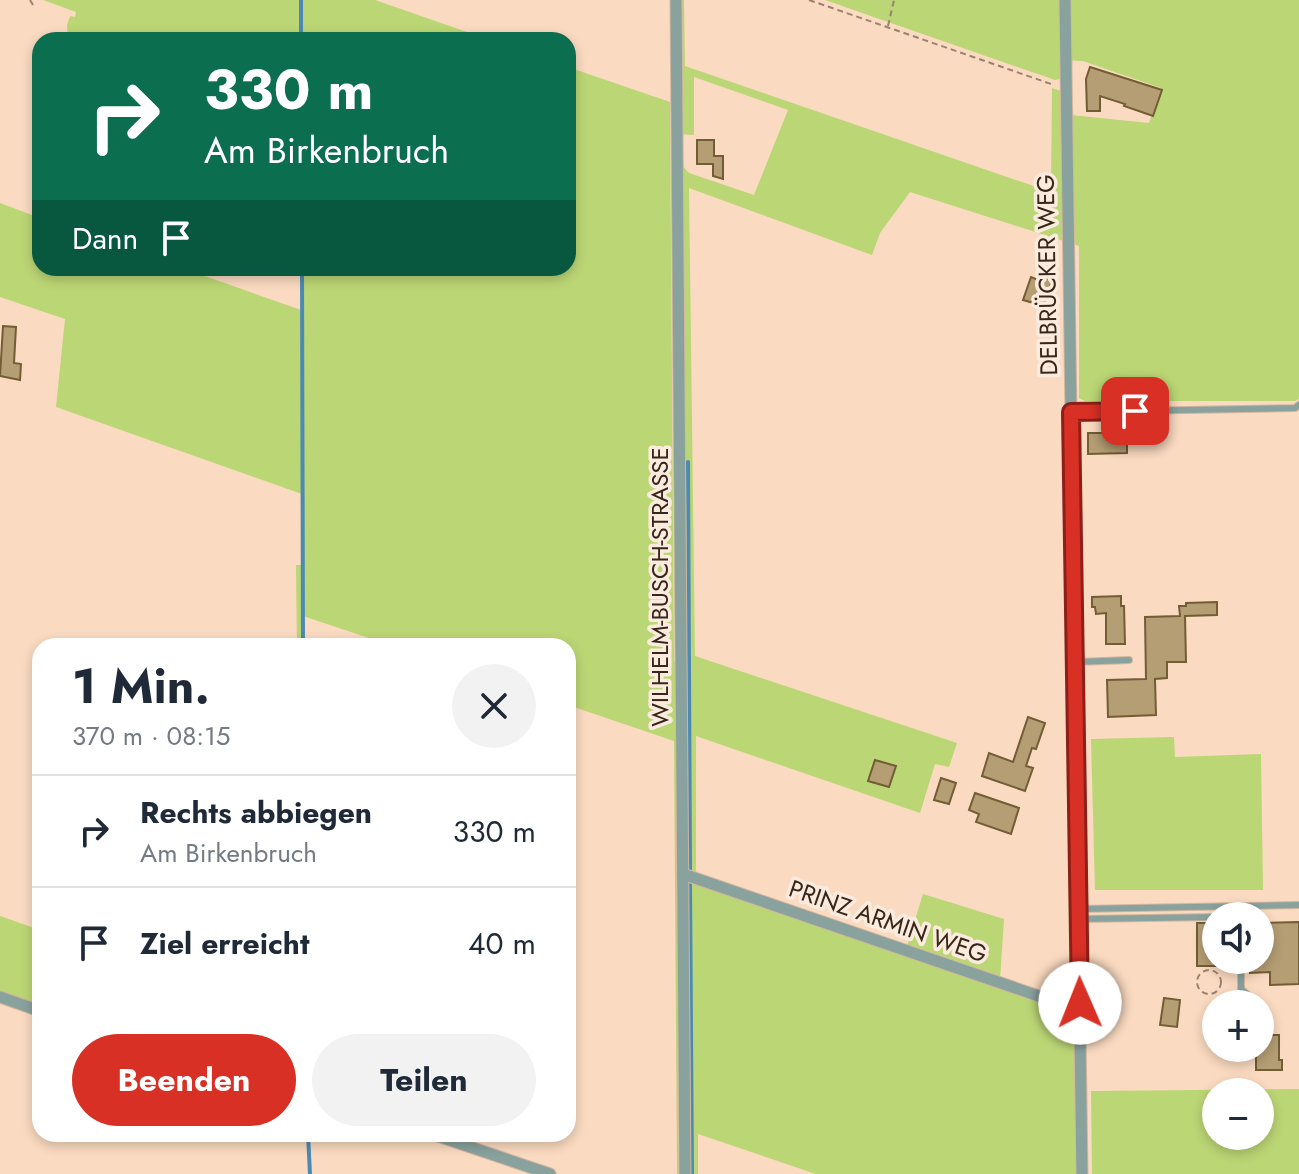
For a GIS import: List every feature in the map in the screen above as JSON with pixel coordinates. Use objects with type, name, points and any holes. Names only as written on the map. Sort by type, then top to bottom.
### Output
[{"type":"street","name":"WILHELM-BUSCH-STRASSE","points":[[676,0],[685,1174]]},
{"type":"street","name":"DELBRÜCKER WEG","points":[[1065,0],[1082,1174]]},
{"type":"street","name":"PRINZ ARMIN WEG","points":[[683,874],[1059,1003],[1080,1003]]},
{"type":"street","points":[[0,997],[32,1008]]},
{"type":"street","points":[[456,1142],[550,1174]]},
{"type":"lane","points":[[1071,412],[1295,408],[1299,405]]},
{"type":"lane","points":[[1076,662],[1129,660]]},
{"type":"lane","points":[[1079,914],[1299,905]]},
{"type":"lane","points":[[1079,914],[1202,917]]},
{"type":"path","points":[[30,0],[33,5]]},
{"type":"path","points":[[809,0],[1066,89]]},
{"type":"path","points":[[888,27],[894,0]]},
{"type":"path","points":[[1208,970],[1217,973],[1222,982],[1218,991],[1209,995],[1200,990],[1197,981],[1208,970]]},
{"type":"green space","points":[[43,0],[375,0],[467,32],[67,32],[70,16],[75,17],[76,12]]},
{"type":"green space","points":[[679,0],[684,0],[685,66],[1051,192],[1052,88],[1061,91],[1061,114],[1149,123],[1161,88],[1083,61],[1061,60],[1061,79],[1055,80],[825,0],[1299,0],[1299,399],[1295,401],[1085,401],[1079,398],[1079,246],[910,192],[880,233],[872,255],[689,188],[695,656],[957,743],[949,767],[935,764],[920,813],[696,736],[696,872],[686,868],[680,163],[689,173],[754,195],[788,110],[694,77],[694,135],[679,134]]},
{"type":"green space","points":[[576,70],[670,102],[674,661],[679,662],[683,1174],[677,1174],[674,741],[576,708],[576,638],[369,638],[303,616],[303,638],[297,638],[296,565],[302,565],[302,494],[56,407],[65,319],[0,297],[0,203],[32,215],[32,276],[205,276],[301,310],[302,276],[576,276]]},
{"type":"green space","points":[[1174,737],[1175,757],[1261,754],[1263,890],[1095,890],[1091,739]]},
{"type":"green space","points":[[686,880],[1076,1014],[1078,1174],[816,1174],[698,1134],[698,1174],[688,1174]]},
{"type":"green space","points":[[923,894],[1004,919],[1000,980],[907,946]]},
{"type":"green space","points":[[0,916],[32,927],[32,1004],[0,993]]},
{"type":"green space","points":[[1274,1089],[1299,1089],[1299,1174],[1092,1174],[1091,1091],[1202,1090],[1202,1150],[1274,1150]]},
{"type":"building","points":[[1090,67],[1162,90],[1153,116],[1100,96],[1100,111],[1087,111],[1086,79]]},
{"type":"building","points":[[697,140],[714,140],[714,156],[723,156],[723,179],[713,176],[713,164],[697,164]]},
{"type":"building","points":[[1040,276],[1052,280],[1044,306],[1023,300],[1031,277],[1038,280]]},
{"type":"building","points":[[3,326],[16,327],[14,363],[21,364],[20,380],[0,376]]},
{"type":"building","points":[[1119,428],[1131,428],[1127,453],[1088,454],[1088,433],[1119,433]]},
{"type":"building","points":[[1121,596],[1125,644],[1106,644],[1106,613],[1096,614],[1092,597]]},
{"type":"building","points":[[1217,602],[1217,615],[1185,616],[1186,662],[1167,662],[1167,678],[1155,679],[1156,715],[1108,717],[1107,680],[1146,679],[1145,617],[1180,616],[1179,606],[1186,606],[1186,603]]},
{"type":"building","points":[[1028,717],[1045,723],[1026,766],[1033,768],[1025,791],[982,776],[989,753],[1013,762]]},
{"type":"building","points":[[875,760],[896,766],[889,787],[868,781]]},
{"type":"building","points":[[941,778],[956,783],[949,804],[934,800]]},
{"type":"building","points":[[975,793],[1019,808],[1011,834],[976,822],[979,814],[969,810]]},
{"type":"building","points":[[1299,922],[1299,984],[1270,985],[1270,974],[1274,974],[1274,923]]},
{"type":"building","points":[[1197,923],[1202,923],[1202,966],[1197,966]]},
{"type":"building","points":[[1164,998],[1180,1000],[1177,1027],[1160,1025]]},
{"type":"building","points":[[1274,1035],[1279,1035],[1282,1070],[1256,1070],[1256,1062],[1274,1062]]},
{"type":"waterway","points":[[301,0],[301,32]]},
{"type":"waterway","points":[[302,276],[303,638]]},
{"type":"waterway","points":[[688,462],[690,870]]},
{"type":"waterway","points":[[690,885],[692,1174]]},
{"type":"waterway","points":[[308,1142],[310,1174]]},
{"type":"route","points":[[1080,1003],[1071,412],[1135,411]]}]
